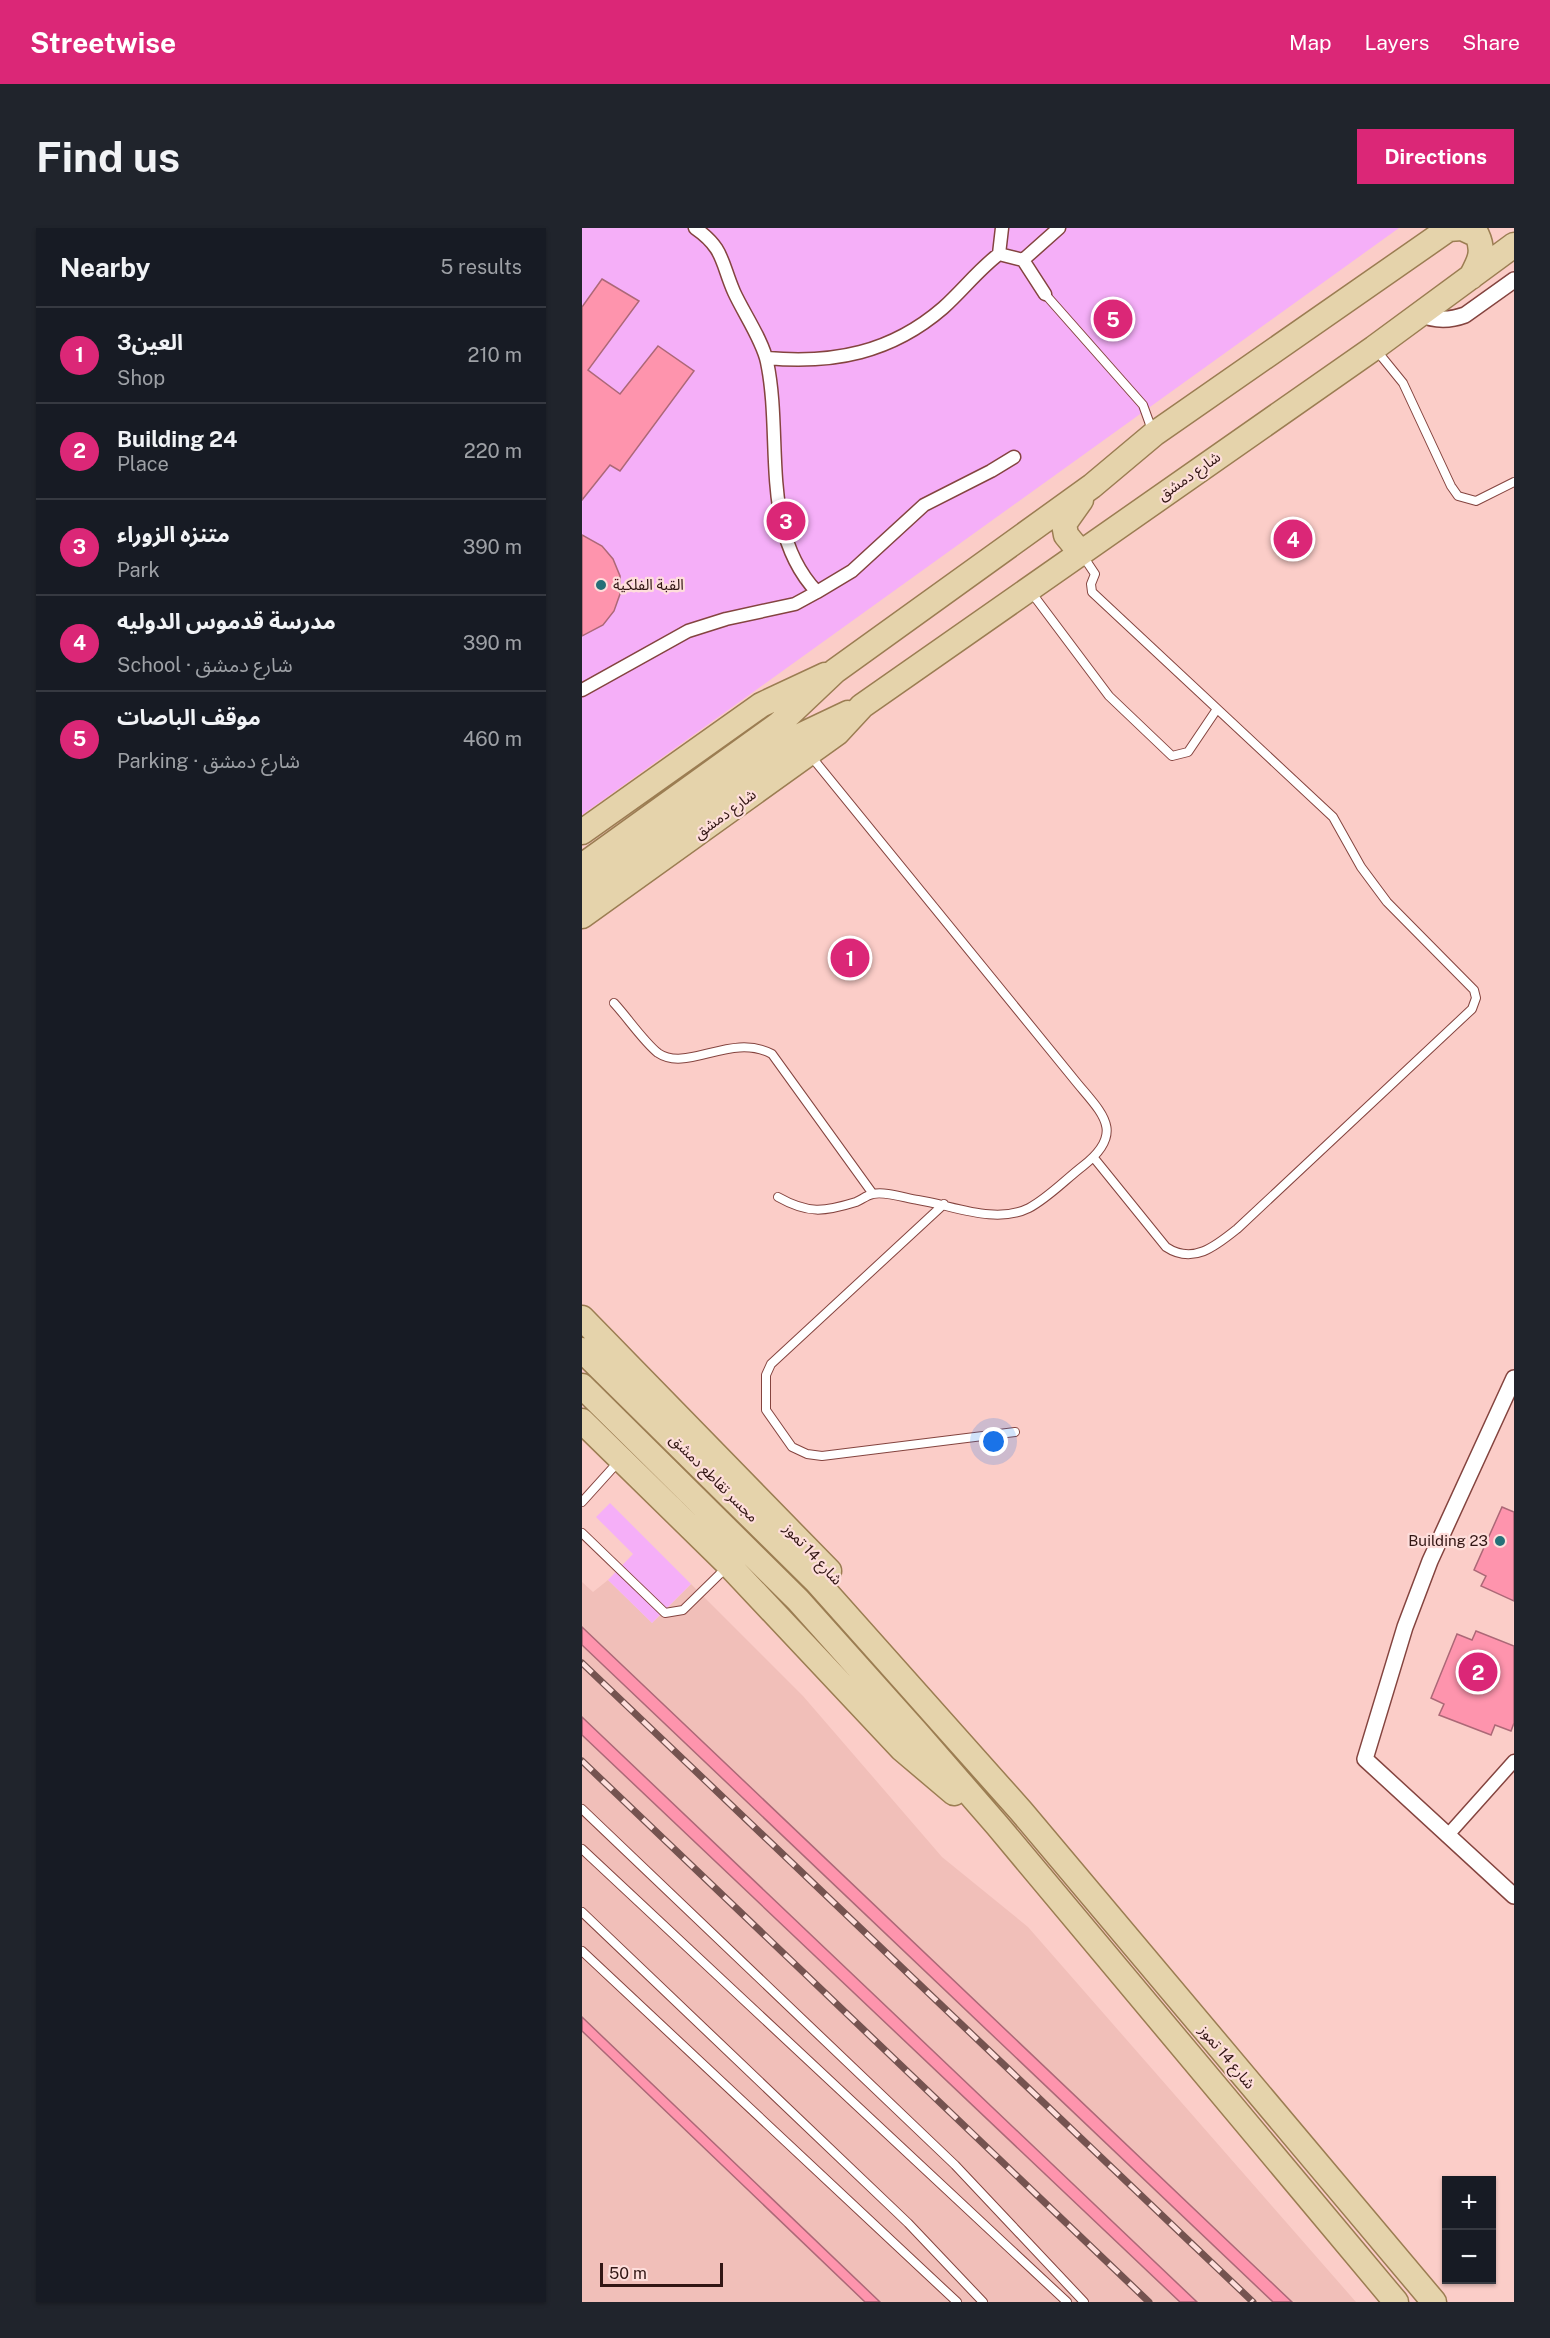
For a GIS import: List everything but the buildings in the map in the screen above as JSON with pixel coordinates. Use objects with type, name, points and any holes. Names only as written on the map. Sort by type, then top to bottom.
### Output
[{"type":"main road","points":[[582,866],[779,724],[836,671],[1092,486],[1154,434],[1449,229],[1462,228],[1477,235],[1481,258],[1471,277]]},
{"type":"main road","name":"شارع دمشق","points":[[582,892],[791,740],[862,706],[1374,348],[1514,245]]},
{"type":"main road","points":[[1080,552],[1066,535],[1064,524],[1092,486]]},
{"type":"main road","points":[[582,831],[761,705],[836,671]]},
{"type":"main road","name":"شارع دمشق","points":[[582,916],[837,733],[862,706]]},
{"type":"main road","name":"شارع 14 تموز","points":[[582,1318],[772,1510],[860,1604],[948,1703],[987,1755],[1021,1811]]},
{"type":"main road","name":"مجسر تقاطع دمشق","points":[[582,1350],[817,1582],[938,1717]]},
{"type":"main road","name":"مجسر تقاطع دمشق","points":[[582,1386],[798,1600],[917,1732]]},
{"type":"main road","name":"شارع 14 تموز","points":[[582,1421],[729,1565],[902,1749],[948,1789],[997,1825]]},
{"type":"main road","name":"شارع 14 تموز","points":[[938,1717],[1021,1811],[1434,2302]]},
{"type":"main road","name":"شارع 14 تموز","points":[[917,1732],[1396,2302]]},
{"type":"street","points":[[695,228],[718,248],[724,270],[767,358],[772,393],[775,467],[783,523],[791,554],[799,571],[817,592]]},
{"type":"street","points":[[767,358],[827,359],[877,349],[940,310],[978,270],[999,254],[1002,228]]},
{"type":"street","points":[[1023,260],[1059,228]]},
{"type":"street","points":[[999,254],[1023,260],[1045,294]]},
{"type":"street","points":[[1419,314],[1437,320],[1465,315],[1514,280]]},
{"type":"street","points":[[582,690],[688,631],[726,619],[795,604],[852,571],[924,505],[991,471],[1014,456]]},
{"type":"street","points":[[1514,1378],[1430,1561],[1405,1627],[1365,1759],[1514,1896]]},
{"type":"street","points":[[1448,1836],[1514,1761]]},
{"type":"lane","points":[[1045,294],[1143,405],[1154,434]]},
{"type":"lane","points":[[1374,348],[1403,383],[1451,486],[1458,496],[1476,501],[1514,482]]},
{"type":"lane","points":[[1080,552],[1095,574],[1091,584],[1092,592],[1333,818],[1373,885],[1474,990],[1476,1002],[1237,1229],[1205,1251],[1181,1254],[1166,1246],[1094,1158]]},
{"type":"lane","points":[[1028,588],[1109,696],[1172,756],[1188,752],[1217,709]]},
{"type":"lane","points":[[778,1197],[800,1210],[820,1209],[858,1201],[873,1194],[944,1204],[969,1212],[1002,1214],[1029,1208],[1094,1158],[1106,1141],[1106,1121],[808,754]]},
{"type":"lane","points":[[614,1003],[659,1053],[667,1056],[675,1058],[704,1055],[744,1045],[761,1048],[772,1054],[873,1194]]},
{"type":"lane","points":[[944,1204],[771,1364],[766,1375],[766,1410],[792,1447],[807,1454],[822,1456],[1015,1432]]},
{"type":"lane","points":[[582,1502],[622,1458]]},
{"type":"lane","points":[[582,1533],[665,1613],[683,1610],[729,1565]]},
{"type":"lane","points":[[582,1809],[955,2165],[1084,2302]]},
{"type":"lane","points":[[582,1849],[1067,2302]]},
{"type":"lane","points":[[582,1912],[908,2223],[982,2302]]},
{"type":"lane","points":[[582,1951],[957,2302]]},
{"type":"shaded area","points":[[582,228],[1399,228],[582,815]]},
{"type":"shaded area","points":[[610,1503],[691,1584],[652,1623],[608,1580],[633,1554],[596,1517]]},
{"type":"shaded area","points":[[608,1580],[652,1623],[691,1584],[803,1696],[942,1857],[1028,1927],[1356,2302],[582,2302],[582,1582],[593,1592]]},
{"type":"railway","points":[[582,1663],[1253,2302]]},
{"type":"railway","points":[[582,1761],[1149,2302]]},
{"type":"place","name":"موقف الباصات","points":[[1113,319]]},
{"type":"place","name":"متنزه الزوراء","points":[[786,521]]},
{"type":"place","name":"مدرسة قدموس الدوليه","points":[[1293,539]]},
{"type":"place","name":"القبة الفلكية","points":[[601,585]]},
{"type":"place","name":"العين3","points":[[850,958]]},
{"type":"place","name":"Building 23","points":[[1500,1541]]},
{"type":"place","name":"Building 24","points":[[1478,1672]]}]
